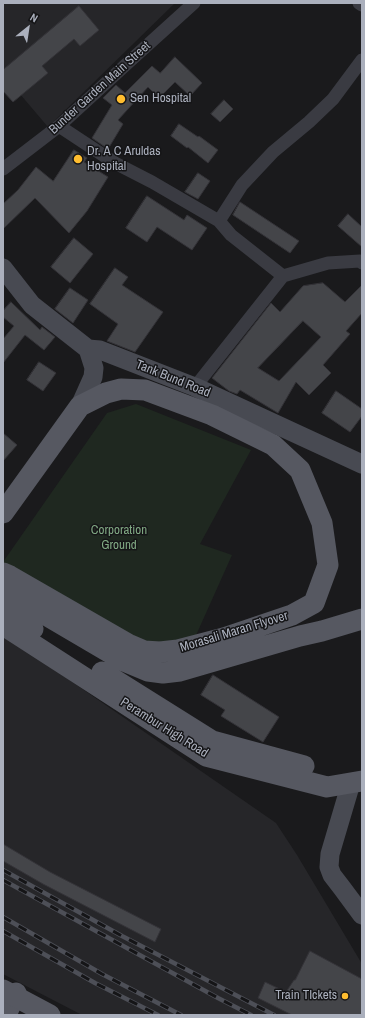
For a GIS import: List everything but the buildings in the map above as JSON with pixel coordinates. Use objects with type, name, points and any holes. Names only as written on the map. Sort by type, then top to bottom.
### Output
[{"type":"main road","name":"Tank Bund Road","points":[[3,270],[32,305],[88,349],[100,350],[195,387],[362,464]]},
{"type":"main road","points":[[3,513],[80,406],[93,377],[94,368],[88,349]]},
{"type":"main road","name":"Morasali Maran Flyover","points":[[3,573],[144,651],[160,652],[178,650],[224,638],[292,615],[314,602],[328,565],[322,523],[300,470],[273,445],[212,415],[145,390],[120,389],[106,393],[80,406]]},
{"type":"main road","name":"Morasali Maran Flyover","points":[[3,592],[10,594],[124,661],[148,671],[163,673],[180,671],[322,631],[362,618]]},
{"type":"main road","points":[[3,604],[12,615],[212,741],[331,773],[352,783],[330,854],[329,867],[332,875],[359,911],[362,929]]},
{"type":"main road","name":"Perambur High Road","points":[[3,625],[206,756],[327,787],[352,783]]},
{"type":"main road","points":[[6,1015],[7,990]]},
{"type":"main road","points":[[7,990],[50,1015]]},
{"type":"main road","points":[[7,990],[62,1015]]},
{"type":"street","name":"Bunder Garden Main Street","points":[[3,169],[59,126],[194,3]]},
{"type":"street","points":[[218,221],[242,185],[273,152],[309,122],[333,99],[362,60]]},
{"type":"street","points":[[59,126],[115,163],[152,182],[218,221],[231,235],[283,276]]},
{"type":"street","points":[[195,387],[283,276],[328,263],[361,261]]},
{"type":"shaded area","points":[[3,3],[175,3],[48,127],[3,74]]},
{"type":"shaded area","points":[[3,634],[276,823],[297,855],[362,964],[362,1015],[82,1015],[3,974]]},
{"type":"green space","name":"Corporation Ground","points":[[136,404],[251,450],[200,544],[232,555],[193,642],[151,643],[123,632],[3,571],[3,562],[107,413]]},
{"type":"railway","points":[[3,870],[122,936],[274,1015]]},
{"type":"railway","points":[[3,880],[251,1015]]},
{"type":"railway","points":[[3,917],[102,974],[181,1015]]},
{"type":"railway","points":[[3,931],[95,983],[158,1015]]},
{"type":"place","name":"Sen Hospital","points":[[121,99]]},
{"type":"place","name":"Dr. A C Aruldas Hospital","points":[[78,159]]},
{"type":"place","name":"Train TIckets","points":[[345,996]]}]
